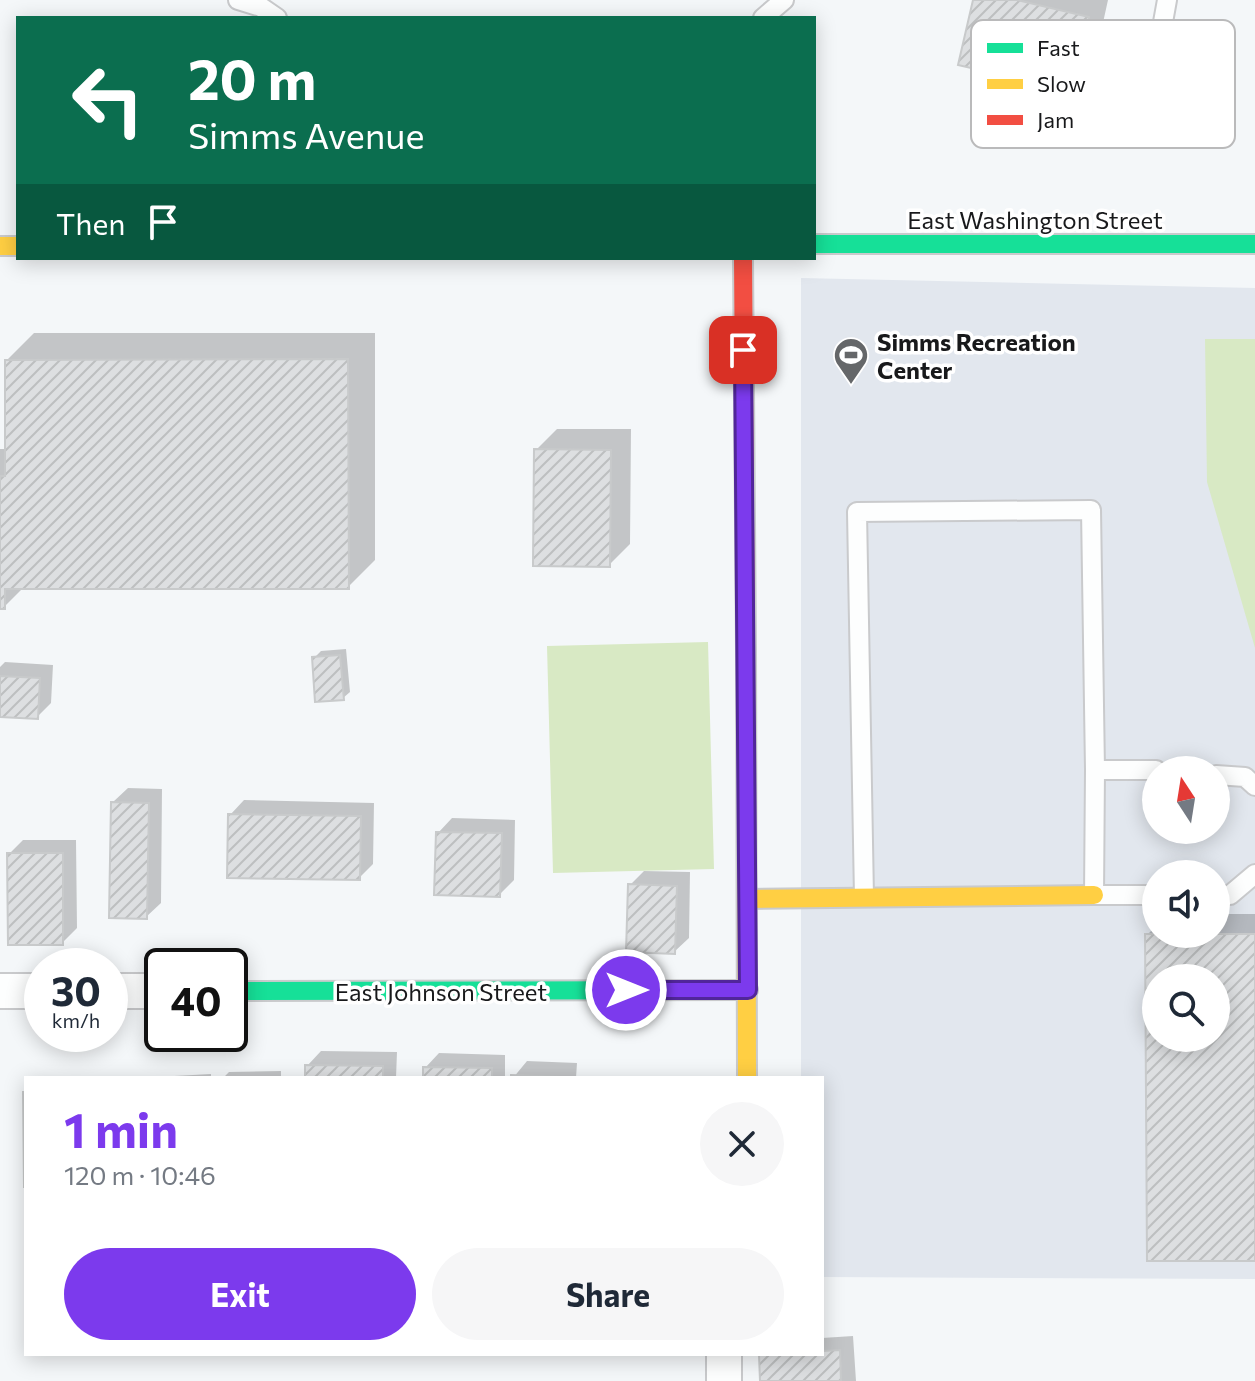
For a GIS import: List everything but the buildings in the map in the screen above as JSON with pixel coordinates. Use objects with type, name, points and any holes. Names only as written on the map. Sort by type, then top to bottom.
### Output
[{"type":"street","name":"East Washington Street","points":[[816,244],[1255,244]]},
{"type":"street","points":[[743,260],[747,1076]]},
{"type":"street","points":[[748,899],[1094,895]]},
{"type":"street","name":"East Johnson Street","points":[[248,991],[748,990]]},
{"type":"street","points":[[0,991],[24,991]]},
{"type":"street","points":[[724,1356],[724,1381]]},
{"type":"lane","points":[[238,0],[261,7],[274,16]]},
{"type":"lane","points":[[765,16],[784,0]]},
{"type":"lane","points":[[1163,20],[1167,0]]},
{"type":"lane","points":[[864,897],[857,512],[1091,510],[1094,895],[1142,895]]},
{"type":"lane","points":[[1095,770],[1142,770]]},
{"type":"lane","points":[[1230,776],[1245,777],[1255,786]]},
{"type":"lane","points":[[1230,895],[1255,874]]},
{"type":"shaded area","points":[[801,278],[1255,288],[1255,1279],[824,1277],[824,1076],[801,1076]]},
{"type":"green space","points":[[1205,339],[1255,339],[1255,648],[1207,482]]},
{"type":"green space","points":[[708,642],[714,869],[553,873],[547,646]]},
{"type":"traffic: fast","points":[[816,244],[1255,244]]},
{"type":"traffic: fast","points":[[248,991],[748,990]]},
{"type":"traffic: slow","points":[[0,246],[16,246]]},
{"type":"traffic: slow","points":[[746,650],[747,1076]]},
{"type":"traffic: slow","points":[[748,899],[1094,895]]},
{"type":"traffic: jam","points":[[743,260],[746,650]]},
{"type":"place","name":"Simms Recreation Center","points":[[851,386]]},
{"type":"route","points":[[626,990],[748,990],[743,350]]}]
